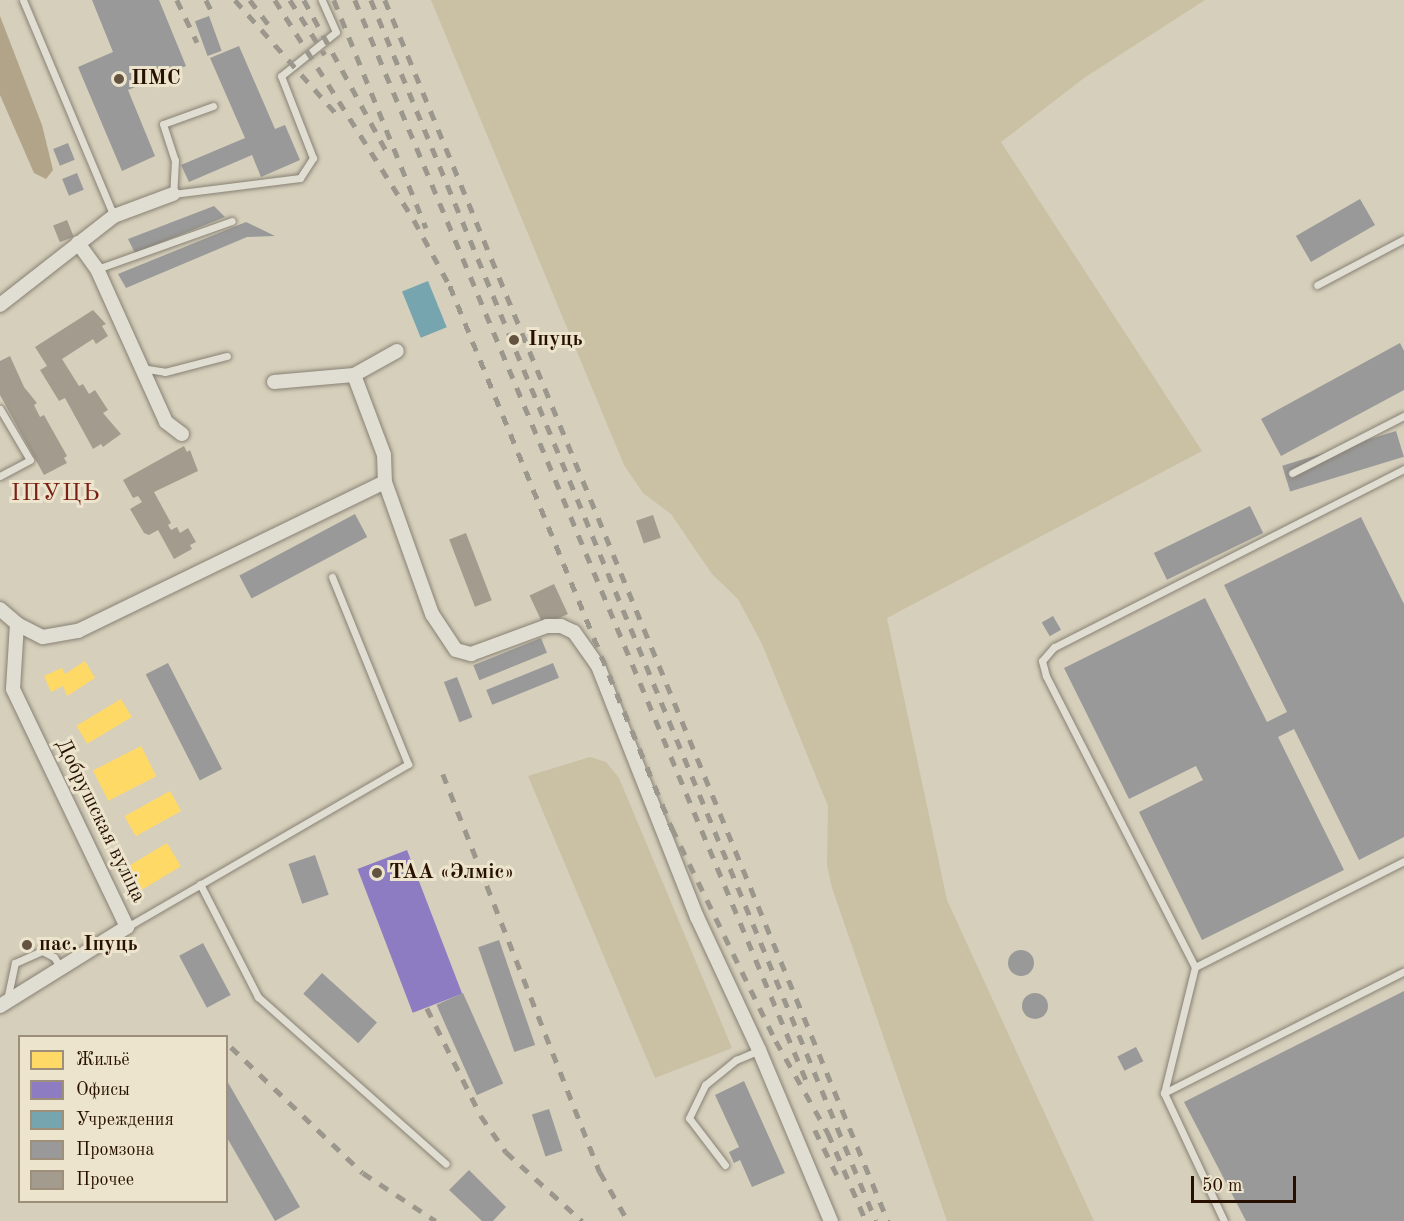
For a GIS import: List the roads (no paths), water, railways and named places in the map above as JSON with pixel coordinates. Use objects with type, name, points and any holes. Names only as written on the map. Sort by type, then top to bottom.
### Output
[{"type":"street","points":[[0,305],[114,216],[174,194]]},
{"type":"street","points":[[78,243],[97,269],[139,368],[166,422],[182,434]]},
{"type":"street","points":[[274,382],[354,375],[397,351]]},
{"type":"street","points":[[354,375],[384,455],[385,482],[432,614],[456,650],[471,654],[547,626],[561,626],[574,632],[598,666],[697,917],[759,1050],[831,1221]]},
{"type":"street","points":[[0,609],[17,624],[43,637],[78,631],[385,482]]},
{"type":"street","name":"Добрушская вуліца","points":[[3,1004],[128,927],[14,689],[17,624]]},
{"type":"lane","points":[[23,0],[114,216]]},
{"type":"lane","points":[[213,106],[163,124],[175,160],[174,194],[300,178],[313,158],[281,76],[336,32],[322,0]]},
{"type":"lane","points":[[97,269],[232,221]]},
{"type":"lane","points":[[1317,285],[1404,239]]},
{"type":"lane","points":[[139,368],[165,372],[227,356]]},
{"type":"lane","points":[[0,409],[30,460],[0,476]]},
{"type":"lane","points":[[1292,473],[1404,417]]},
{"type":"lane","points":[[1224,1221],[1164,1094],[1195,967],[1046,676],[1042,661],[1054,647],[1404,469]]},
{"type":"lane","points":[[128,927],[408,764],[332,577]]},
{"type":"lane","points":[[1195,967],[1404,861]]},
{"type":"lane","points":[[200,884],[258,997],[446,1164]]},
{"type":"lane","points":[[3,1004],[15,963],[42,951],[54,957],[61,969]]},
{"type":"lane","points":[[1164,1094],[1404,970]]},
{"type":"lane","points":[[725,1165],[689,1118],[705,1085],[736,1060],[759,1050]]},
{"type":"railway","points":[[177,0],[197,42]]},
{"type":"railway","points":[[206,0],[212,12]]},
{"type":"railway","points":[[235,0],[341,119]]},
{"type":"railway","points":[[250,0],[271,28]]},
{"type":"railway","points":[[275,0],[414,220],[450,286],[672,828],[776,1041],[828,1133],[866,1221]]},
{"type":"railway","points":[[290,0],[325,55]]},
{"type":"railway","points":[[304,0],[387,152]]},
{"type":"railway","points":[[334,0],[426,228]]},
{"type":"railway","points":[[355,0],[806,1080]]},
{"type":"railway","points":[[371,0],[876,1221]]},
{"type":"railway","points":[[385,0],[888,1221]]},
{"type":"railway","points":[[443,774],[600,1172],[628,1221]]},
{"type":"railway","points":[[427,1008],[481,1116],[506,1152],[582,1221]]},
{"type":"railway","points":[[231,1047],[363,1173],[436,1221]]},
{"type":"railway","points":[[815,1130],[837,1175]]},
{"type":"place","name":"ПМС","points":[[119,79]]},
{"type":"place","name":"Іпуць","points":[[514,340]]},
{"type":"place","name":"ТАА «Элміс»","points":[[377,873]]},
{"type":"place","name":"пас. Іпуць","points":[[27,945]]},
{"type":"district","name":"ІПУЦЬ","points":[[56,495]]}]
